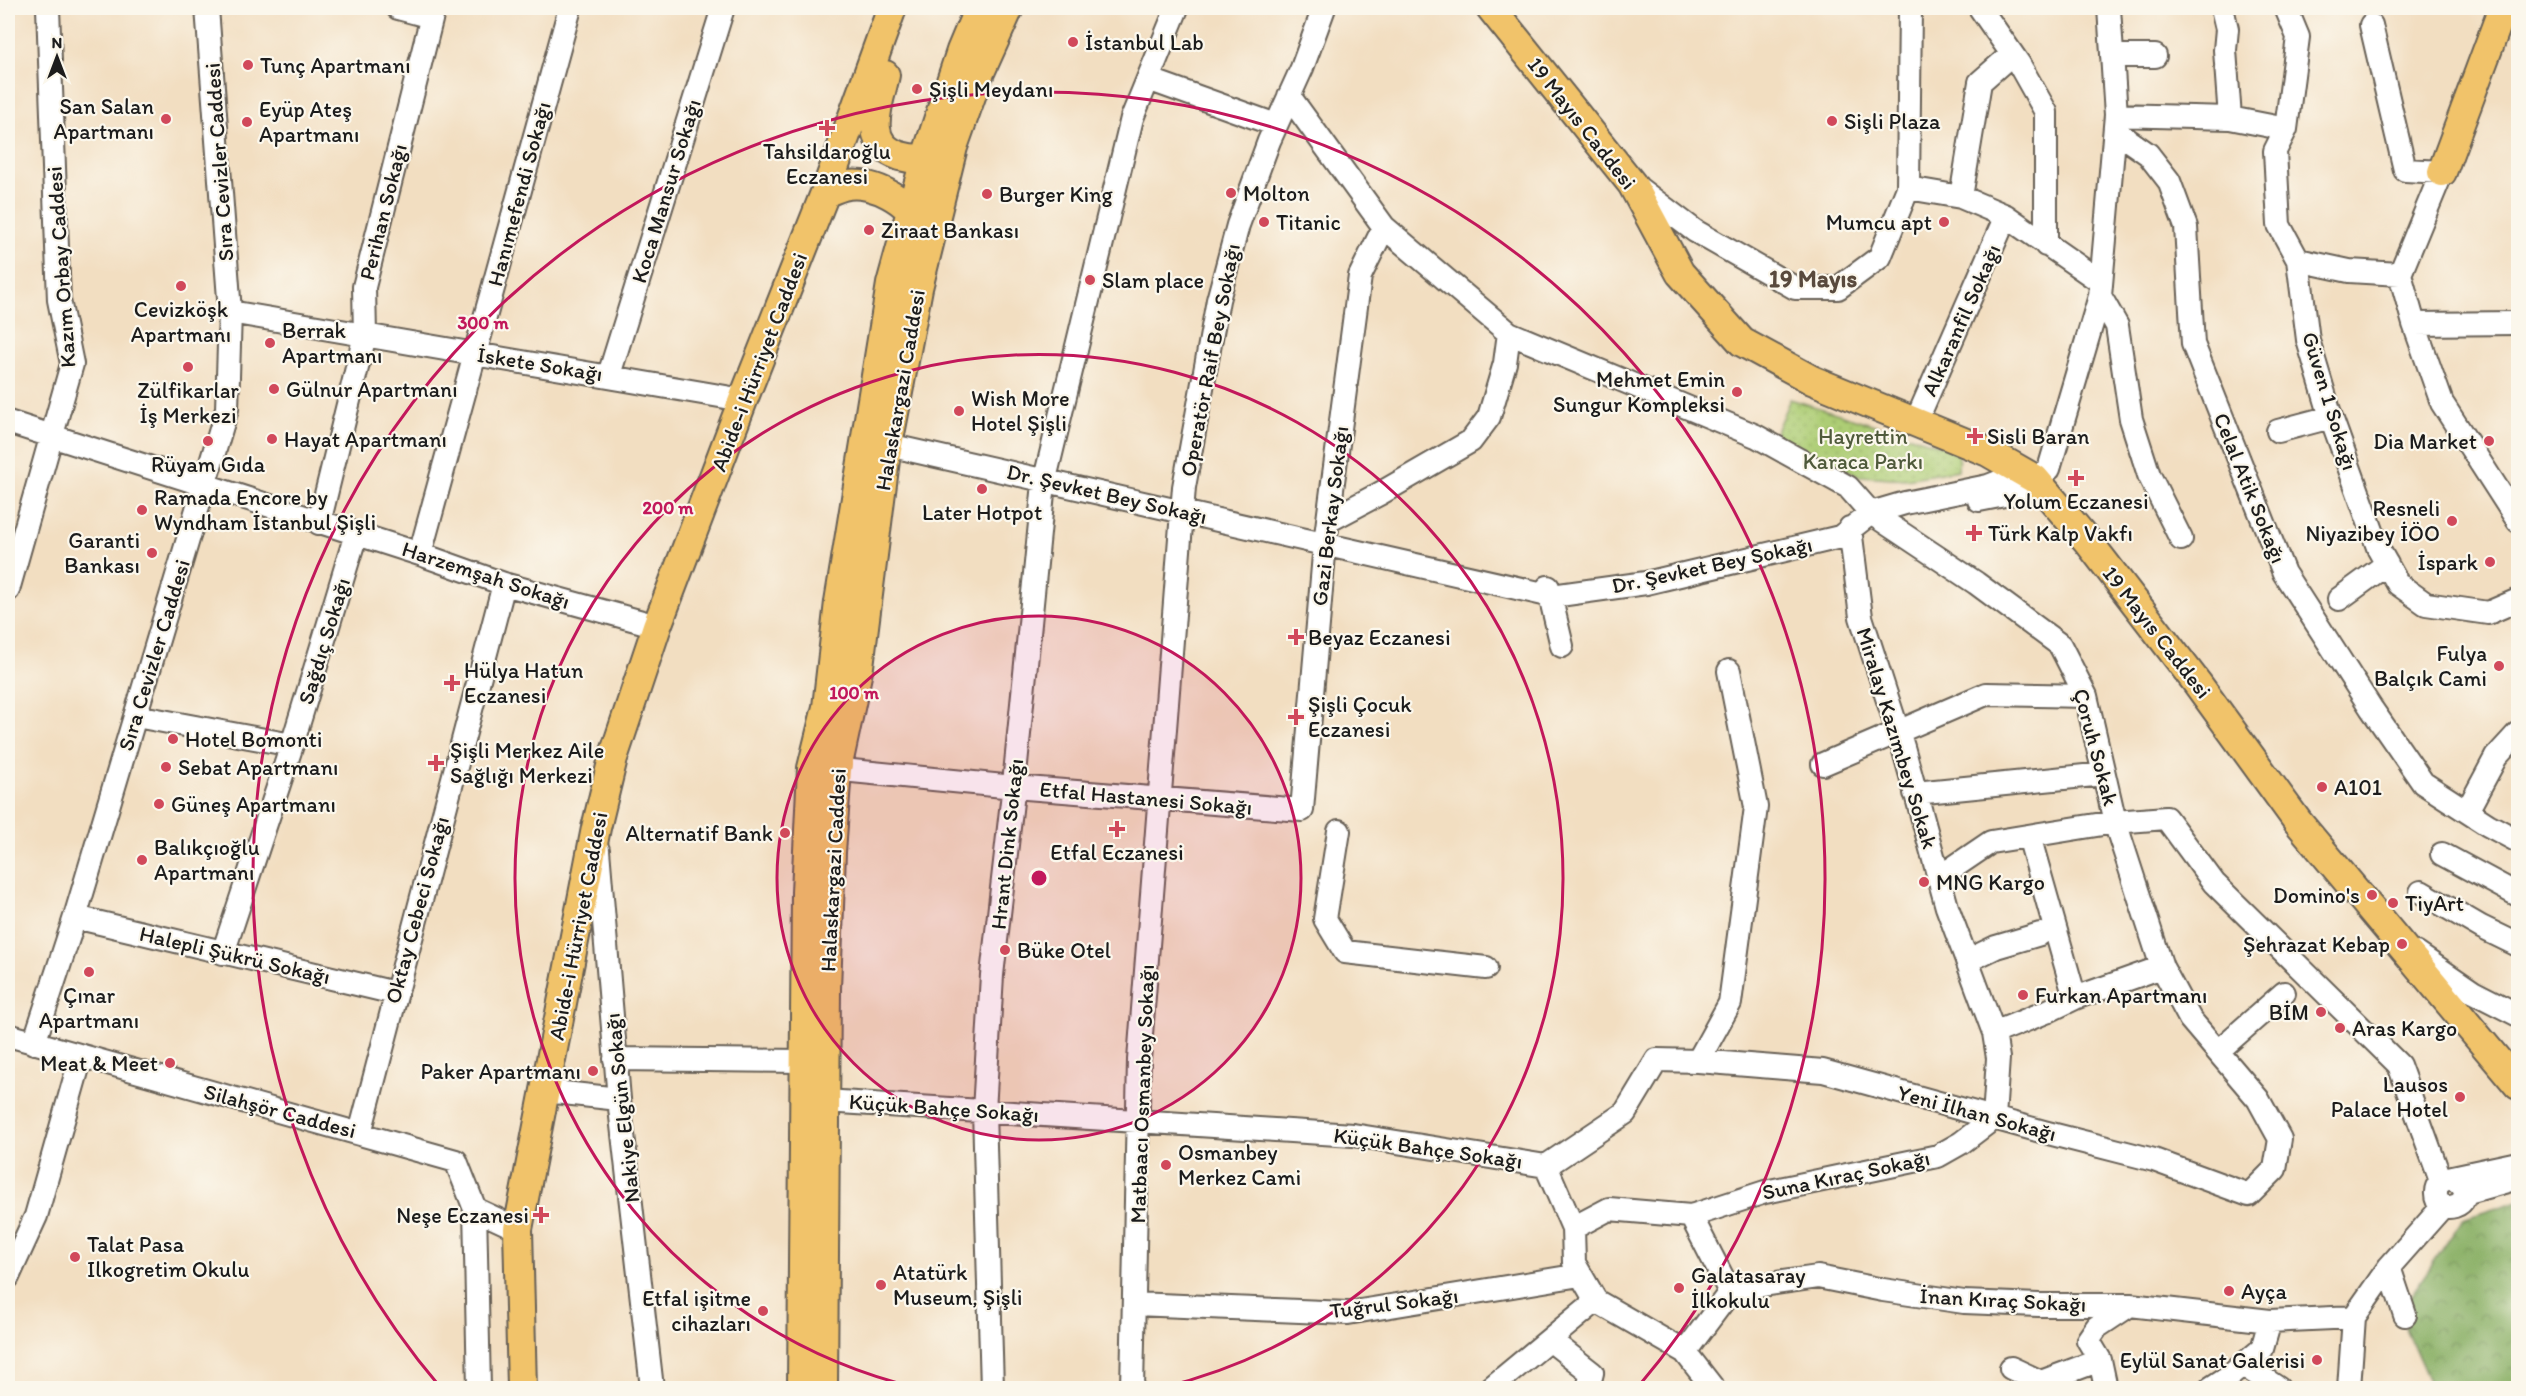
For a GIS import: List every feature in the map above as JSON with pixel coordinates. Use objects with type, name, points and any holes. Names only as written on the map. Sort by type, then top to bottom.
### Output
[{"type":"main road","points":[[893,8],[888,58],[876,117],[878,138],[890,152],[925,160],[946,153],[953,147]]},
{"type":"main road","name":"Abide-i Hürriyet Caddesi","points":[[522,1389],[518,1229],[596,828],[613,758],[657,626],[825,193],[893,8]]},
{"type":"main road","name":"Halaskargazi Caddesi","points":[[823,1389],[828,911],[825,769],[827,707],[839,602],[891,284],[925,160],[961,51],[979,8]]},
{"type":"main road","name":"Halaskargazi Caddesi","points":[[802,1389],[806,892],[825,769],[859,666],[888,445],[907,356],[918,288],[953,147],[977,79],[1009,8]]},
{"type":"main road","name":"19 Mayıs Caddesi","points":[[1491,8],[1632,183],[1680,273],[1742,342],[1812,380],[1988,452],[2035,479],[2090,544],[2198,683],[2298,822],[2391,930],[2518,1085]]},
{"type":"main road","points":[[2442,172],[2503,8]]},
{"type":"main road","points":[[825,193],[846,185],[879,189],[910,212],[917,222],[918,229],[915,258],[918,288]]},
{"type":"street","name":"Kazım Orbay Caddesi","points":[[8,590],[72,364],[58,300],[48,8]]},
{"type":"street","name":"Sıra Cevizler Caddesi","points":[[34,1043],[75,917],[206,487],[227,409],[230,312],[207,8]]},
{"type":"street","points":[[398,8],[433,12]]},
{"type":"street","name":"Hanımefendi Sokağı","points":[[420,554],[570,8]]},
{"type":"street","name":"Koca Mansur Sokağı","points":[[609,375],[723,8]]},
{"type":"street","name":"Hrant Dink Sokağı","points":[[992,1389],[984,1111],[992,975],[1014,787],[1044,481],[1132,118],[1177,8]]},
{"type":"street","name":"Operatör Raif Bey Sokağı","points":[[1158,800],[1184,487],[1218,300],[1238,225],[1324,8]]},
{"type":"street","points":[[1632,183],[1695,231],[1795,288],[1838,288],[1880,257],[1908,188],[1910,8]]},
{"type":"street","points":[[1980,8],[2012,54],[2046,112],[2046,245]]},
{"type":"street","points":[[2035,479],[2049,469],[2101,289],[2116,123],[2109,8]]},
{"type":"street","points":[[2223,8],[2227,29],[2225,50],[2230,118]]},
{"type":"street","name":"Güven 1 Sokağı","points":[[2286,8],[2298,37],[2286,129],[2275,151],[2279,225],[2298,260],[2308,339],[2331,417],[2379,550],[2398,584],[2426,604],[2488,613],[2518,600]]},
{"type":"street","name":"Perihan Sokağı","points":[[319,523],[365,334],[364,287],[433,12]]},
{"type":"street","points":[[2371,25],[2405,170],[2442,172],[2400,274],[2414,324],[2442,403],[2518,521]]},
{"type":"street","points":[[1961,197],[1980,82],[2012,54]]},
{"type":"street","points":[[2112,56],[2155,56]]},
{"type":"street","points":[[1148,79],[1276,125]]},
{"type":"street","name":"Çoruh Sokak","points":[[1289,96],[1384,227],[1509,333],[1756,436],[1848,487],[1871,513],[1976,583],[2060,645],[2086,696],[2115,822],[2166,818],[2214,883],[2399,1065],[2451,1184]]},
{"type":"street","points":[[2116,123],[2230,118],[2286,129]]},
{"type":"street","name":"Celal Atik Sokağı","points":[[2116,123],[2148,154],[2169,182],[2186,227],[2193,344],[2284,573],[2365,699],[2424,783],[2518,841]]},
{"type":"street","points":[[1908,188],[1961,197],[2006,216],[2101,289],[2117,326],[2131,419],[2149,475],[2181,539]]},
{"type":"street","name":"Alkaranfil Sokağı","points":[[1915,424],[2006,216]]},
{"type":"street","name":"Gazi Berkay Sokağı","points":[[1302,810],[1327,532],[1360,276],[1384,227]]},
{"type":"street","points":[[2298,260],[2349,271],[2400,274]]},
{"type":"street","name":"İskete Sokağı","points":[[230,312],[609,375],[743,400]]},
{"type":"street","points":[[2414,324],[2518,322]]},
{"type":"street","points":[[1327,532],[1381,493],[1471,441],[1489,417],[1504,363],[1509,333]]},
{"type":"street","points":[[2278,431],[2331,417]]},
{"type":"street","name":"Harzemşah Sokağı","points":[[8,422],[420,554],[504,584],[657,626]]},
{"type":"street","name":"Dr. Şevket Bey Sokağı","points":[[888,445],[1182,511],[1327,532],[1364,555],[1550,591],[1646,584],[1840,537],[1871,513],[1905,502],[1988,486],[2016,476],[2035,479]]},
{"type":"street","name":"Miralay Kazımbey Sokak","points":[[1850,528],[1861,617],[1898,731],[1938,878],[1994,1033],[1998,1058],[1994,1118]]},
{"type":"street","name":"Sağdıç Sokağı","points":[[223,953],[292,745],[356,534]]},
{"type":"street","points":[[2339,599],[2387,564]]},
{"type":"street","name":"Oktay Cebeci Sokağı","points":[[360,1133],[504,584]]},
{"type":"street","points":[[1550,591],[1562,646]]},
{"type":"street","points":[[1698,1061],[1730,1004],[1756,807],[1729,671]]},
{"type":"street","points":[[1823,764],[1986,694],[2086,696]]},
{"type":"street","points":[[136,716],[292,745]]},
{"type":"street","points":[[2467,811],[2496,757],[2518,733]]},
{"type":"street","name":"Etfal Hastanesi Sokağı","points":[[825,769],[1158,800],[1302,810]]},
{"type":"street","points":[[1915,793],[2104,774]]},
{"type":"street","name":"Matbaacı Osmanbey Sokağı","points":[[1132,1389],[1136,1304],[1139,1060],[1158,800]]},
{"type":"street","points":[[1938,878],[1990,842],[2115,822],[2162,967],[2190,1020],[2218,1051],[2284,993]]},
{"type":"street","name":"Nakiye Elgün Sokağı","points":[[596,828],[615,1059],[652,1389]]},
{"type":"street","points":[[1339,831],[1325,919],[1345,952],[1486,968]]},
{"type":"street","points":[[2029,836],[2075,998]]},
{"type":"street","points":[[2442,854],[2518,895]]},
{"type":"street","points":[[2421,892],[2481,927],[2518,945]]},
{"type":"street","name":"Halepli Şükrü Sokağı","points":[[75,917],[395,993]]},
{"type":"street","points":[[2391,930],[2422,958],[2473,992],[2518,1015]]},
{"type":"street","points":[[1967,961],[1996,947],[2040,934]]},
{"type":"street","points":[[1994,1033],[2075,998],[2162,967]]},
{"type":"street","name":"Silahşör Caddesi","points":[[8,1035],[456,1161],[475,1209]]},
{"type":"street","name":"Yeni İlhan Sokağı","points":[[1698,1061],[1823,1071],[2154,1160],[2249,1195],[2275,1169],[2280,1138],[2258,1099],[2218,1051]]},
{"type":"street","points":[[8,1277],[36,1216],[81,1057]]},
{"type":"street","points":[[615,1059],[804,1060]]},
{"type":"street","name":"Küçük Bahçe Sokağı","points":[[825,1101],[1353,1135],[1546,1166],[1625,1113],[1657,1060],[1698,1061]]},
{"type":"street","points":[[545,1090],[619,1099]]},
{"type":"street","name":"Suna Kıraç Sokağı","points":[[1574,1228],[1609,1209],[1691,1216],[1765,1191],[1938,1156],[1961,1143],[1994,1118]]},
{"type":"street","points":[[2349,1389],[2354,1317],[2389,1268],[2443,1206],[2435,1194],[2436,1187],[2518,1163]]},
{"type":"street","points":[[1546,1166],[1574,1228],[1574,1263],[1596,1301],[1685,1352],[1713,1389]]},
{"type":"street","points":[[2451,1184],[2518,1178]]},
{"type":"street","points":[[479,1389],[475,1209],[518,1229]]},
{"type":"street","points":[[1685,1352],[1730,1292],[1691,1216]]},
{"type":"street","points":[[2389,1268],[2405,1315]]},
{"type":"street","name":"Tuğrul Sokağı","points":[[1136,1304],[1348,1313],[1580,1275]]},
{"type":"street","name":"İnan Kıraç Sokağı","points":[[1730,1292],[1818,1277],[1883,1290],[1964,1302],[2130,1305],[2270,1321],[2354,1317]]},
{"type":"street","points":[[1491,1389],[1596,1301]]},
{"type":"street","points":[[2068,1305],[2100,1360],[2106,1389]]},
{"type":"street","points":[[2088,1340],[2097,1327],[2130,1305]]},
{"type":"street","points":[[2211,1389],[2262,1349],[2270,1321]]},
{"type":"street","points":[[1550,1340],[1592,1373],[1588,1389]]},
{"type":"street","points":[[2011,1368],[2041,1382],[2100,1360]]},
{"type":"street","points":[[2244,1365],[2278,1389]]},
{"type":"green space","name":"Hayrettin Karaca Parkı","points":[[1790,399],[1959,451],[1958,470],[1906,479],[1861,476],[1771,443]]},
{"type":"green space","points":[[2518,1201],[2518,1388],[2432,1388],[2399,1313],[2463,1219]]},
{"type":"place","name":"İstanbul Lab","points":[[1073,42]]},
{"type":"place","name":"Tunç Apartmanı","points":[[248,65]]},
{"type":"place","name":"Şişli Meydanı","points":[[917,89]]},
{"type":"place","name":"San Salan Apartmanı","points":[[166,119]]},
{"type":"place","name":"Sişli Plaza","points":[[1832,121]]},
{"type":"place","name":"Eyüp Ateş Apartmanı","points":[[247,122]]},
{"type":"place","name":"Tahsildaroğlu Eczanesi","points":[[827,128]]},
{"type":"place","name":"Molton","points":[[1231,193]]},
{"type":"place","name":"Burger King","points":[[987,194]]},
{"type":"place","name":"Titanic","points":[[1264,222]]},
{"type":"place","name":"Mumcu apt","points":[[1944,222]]},
{"type":"place","name":"Ziraat Bankası","points":[[869,230]]},
{"type":"place","name":"Slam place","points":[[1090,280]]},
{"type":"place","name":"Cevizköşk Apartmanı","points":[[181,286]]},
{"type":"place","name":"Berrak Apartmanı","points":[[270,343]]},
{"type":"place","name":"Zülfikarlar İş Merkezi","points":[[188,367]]},
{"type":"place","name":"Gülnur Apartmanı","points":[[274,389]]},
{"type":"place","name":"Mehmet Emin Sungur Kompleksi","points":[[1737,392]]},
{"type":"place","name":"Wish More Hotel Şişli","points":[[959,411]]},
{"type":"place","name":"Sisli Baran","points":[[1975,436]]},
{"type":"place","name":"Hayat Apartmanı","points":[[272,439]]},
{"type":"place","name":"Rüyam Gıda","points":[[208,441]]},
{"type":"place","name":"Dia Market","points":[[2489,441]]},
{"type":"place","name":"Yolum Eczanesi","points":[[2076,478]]},
{"type":"place","name":"Later Hotpot","points":[[982,489]]},
{"type":"place","name":"Ramada Encore by Wyndham İstanbul Şişli","points":[[142,510]]},
{"type":"place","name":"Resneli Niyazibey İÖO","points":[[2452,521]]},
{"type":"place","name":"Türk Kalp Vakfı","points":[[1974,533]]},
{"type":"place","name":"Garanti Bankası","points":[[152,553]]},
{"type":"place","name":"İspark","points":[[2490,562]]},
{"type":"place","name":"Beyaz Eczanesi","points":[[1296,637]]},
{"type":"place","name":"Fulya Balçık Cami","points":[[2499,666]]},
{"type":"place","name":"Hülya Hatun Eczanesi","points":[[452,683]]},
{"type":"place","name":"Şişli Çocuk Eczanesi","points":[[1296,717]]},
{"type":"place","name":"Hotel Bomonti","points":[[173,739]]},
{"type":"place","name":"Şişli Merkez Aile Sağlığı Merkezi","points":[[436,763]]},
{"type":"place","name":"Sebat Apartmanı","points":[[166,767]]},
{"type":"place","name":"A101","points":[[2322,787]]},
{"type":"place","name":"Güneş Apartmanı","points":[[159,804]]},
{"type":"place","name":"Etfal Eczanesi","points":[[1117,829]]},
{"type":"place","name":"Alternatif Bank","points":[[785,833]]},
{"type":"place","name":"Balıkçıoğlu Apartmanı","points":[[142,860]]},
{"type":"place","name":"MNG Kargo","points":[[1924,882]]},
{"type":"place","name":"Domino's","points":[[2372,895]]},
{"type":"place","name":"TiyArt","points":[[2393,903]]},
{"type":"place","name":"Şehrazat Kebap","points":[[2402,944]]},
{"type":"place","name":"Büke Otel","points":[[1005,950]]},
{"type":"place","name":"Çınar Apartmanı","points":[[89,972]]},
{"type":"place","name":"Furkan Apartmanı","points":[[2023,995]]},
{"type":"place","name":"BİM","points":[[2321,1012]]},
{"type":"place","name":"Aras Kargo","points":[[2340,1028]]},
{"type":"place","name":"Meat & Meet","points":[[170,1063]]},
{"type":"place","name":"Paker Apartmanı","points":[[593,1071]]},
{"type":"place","name":"Lausos Palace Hotel","points":[[2460,1097]]},
{"type":"place","name":"Osmanbey Merkez Cami","points":[[1166,1165]]},
{"type":"place","name":"Neşe Eczanesi","points":[[541,1215]]},
{"type":"place","name":"Talat Pasa Ilkogretim Okulu","points":[[75,1257]]},
{"type":"place","name":"Atatürk Museum, Şişli","points":[[881,1285]]},
{"type":"place","name":"Galatasaray İlkokulu","points":[[1679,1288]]},
{"type":"place","name":"Ayça","points":[[2229,1291]]},
{"type":"place","name":"Etfal işitme cihazları","points":[[763,1311]]},
{"type":"place","name":"Eylül Sanat Galerisi","points":[[2317,1360]]},
{"type":"district","name":"19 Mayıs","points":[[1813,278]]}]
